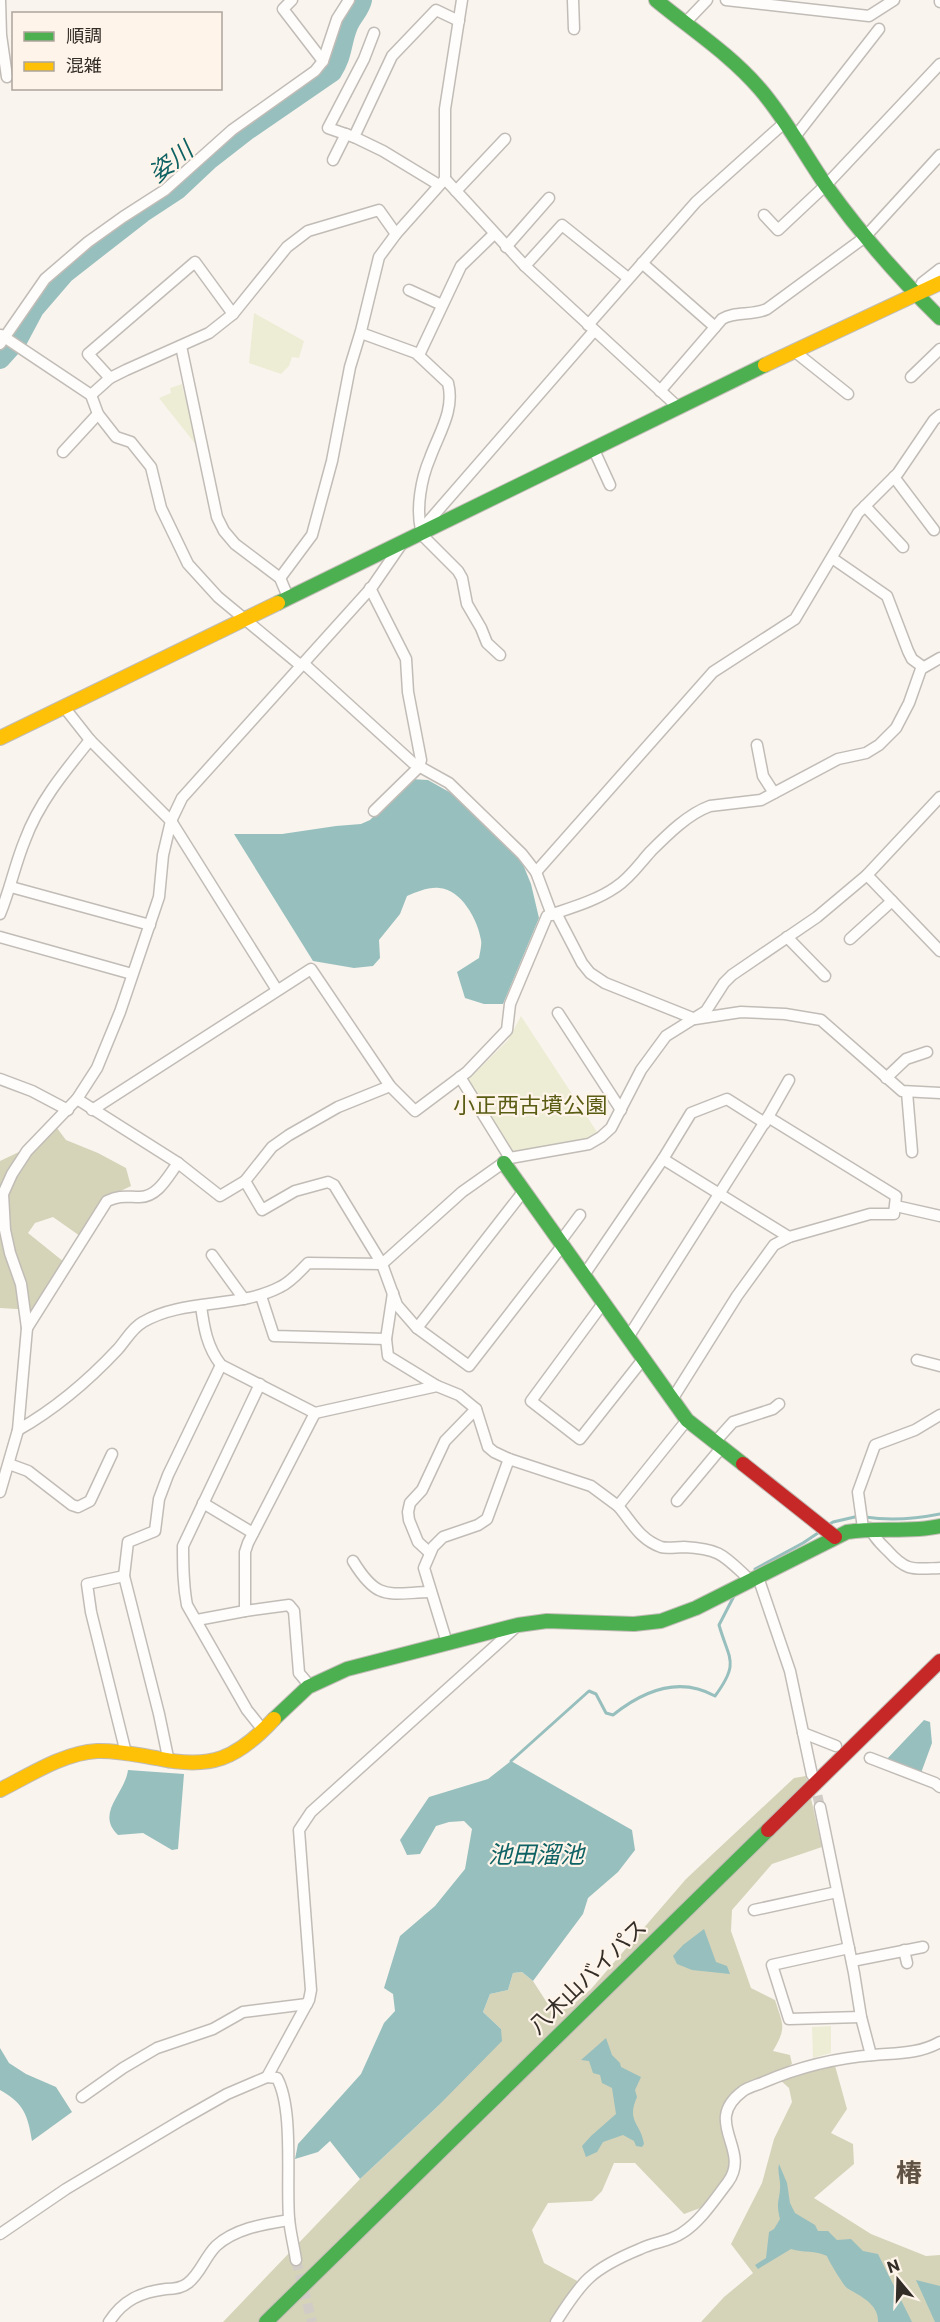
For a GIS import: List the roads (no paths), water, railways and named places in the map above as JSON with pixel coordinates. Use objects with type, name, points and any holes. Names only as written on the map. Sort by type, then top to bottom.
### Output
[{"type":"main road","points":[[656,0],[734,60],[762,91],[783,124],[865,237],[916,295],[940,318]]},
{"type":"main road","points":[[0,738],[794,351],[940,283]]},
{"type":"main road","points":[[507,1161],[523,1192],[629,1336],[687,1420],[827,1531]]},
{"type":"main road","points":[[0,1790],[82,1752],[100,1750],[189,1764],[225,1758],[238,1751],[263,1730],[310,1686],[347,1669],[518,1625],[547,1621],[634,1624],[662,1621],[696,1608],[755,1579],[827,1531],[863,1522],[926,1530],[940,1526]]},
{"type":"main road","name":"八木山バイパス","points":[[266,2322],[940,1661]]},
{"type":"street","points":[[0,0],[1,35],[7,77]]},
{"type":"street","points":[[292,0],[284,9],[323,61]]},
{"type":"street","points":[[349,0],[330,34],[323,61],[315,71],[232,130],[165,190],[123,217],[45,279],[2,339],[91,395],[98,414],[116,437],[131,442],[151,467],[161,508],[188,564],[206,585],[302,664],[419,767],[449,783],[522,854],[536,872],[554,914],[590,973],[605,983],[695,1019],[741,1012],[813,1017],[830,1026],[902,1091],[940,1092]]},
{"type":"street","points":[[280,578],[312,535],[330,470],[350,367],[361,333],[379,257],[442,182],[446,109],[462,0]]},
{"type":"street","points":[[573,0],[574,29]]},
{"type":"street","points":[[685,23],[707,0]]},
{"type":"street","points":[[726,0],[869,16],[894,0]]},
{"type":"street","points":[[333,160],[350,136],[392,56],[436,10],[459,21]]},
{"type":"street","points":[[794,138],[879,29]]},
{"type":"street","points":[[374,33],[364,59],[328,128],[383,151],[456,191],[525,266],[679,408]]},
{"type":"street","points":[[764,215],[778,231],[827,184],[940,64]]},
{"type":"street","points":[[421,532],[591,328],[628,278],[696,202],[783,124]]},
{"type":"street","points":[[456,191],[505,139]]},
{"type":"street","points":[[660,391],[728,315],[748,315],[767,309],[865,237],[940,155]]},
{"type":"street","points":[[506,247],[549,198]]},
{"type":"street","points":[[91,395],[110,378],[209,333],[233,314],[287,247],[308,231],[379,210],[396,234]]},
{"type":"street","points":[[525,266],[562,225],[628,278]]},
{"type":"street","points":[[419,356],[461,266],[494,234]]},
{"type":"street","points":[[110,378],[88,354],[195,262],[233,314]]},
{"type":"street","points":[[642,263],[715,327]]},
{"type":"street","points":[[916,295],[922,283],[940,269]]},
{"type":"street","points":[[409,290],[442,305]]},
{"type":"street","points":[[361,333],[419,356],[448,383],[450,406],[445,424],[428,460],[418,519],[421,532],[458,571],[462,578],[467,604],[487,643],[500,656]]},
{"type":"street","points":[[181,346],[217,517],[224,531],[235,544],[280,578],[288,597]]},
{"type":"street","points":[[911,377],[940,349]]},
{"type":"street","points":[[794,351],[848,394]]},
{"type":"street","points":[[63,452],[98,414]]},
{"type":"street","points":[[536,872],[713,672],[795,619],[849,527],[865,506],[894,477],[934,420],[940,415]]},
{"type":"street","points":[[594,450],[610,486]]},
{"type":"street","points":[[894,477],[934,530]]},
{"type":"street","points":[[865,506],[903,547]]},
{"type":"street","points":[[0,1492],[18,1430],[27,1328],[21,1284],[10,1253],[2,1219],[3,1194],[12,1174],[40,1135],[68,1110],[97,1068],[120,1012],[150,926],[159,897],[163,855],[171,821],[182,798],[370,588],[403,542]]},
{"type":"street","points":[[832,558],[887,596],[912,659],[923,667]]},
{"type":"street","points":[[370,588],[406,659],[408,692],[420,760],[419,767],[374,812]]},
{"type":"street","points":[[92,1110],[311,969],[390,1086],[415,1111],[460,1077],[507,1030],[510,1004],[547,916],[615,887],[627,878],[652,850],[702,809],[761,800],[838,759],[866,753],[879,745],[896,728],[923,667],[940,658]]},
{"type":"street","points":[[64,706],[90,740],[171,821],[277,990]]},
{"type":"street","points":[[0,914],[25,840],[41,807],[90,740]]},
{"type":"street","points":[[757,745],[760,769],[774,793]]},
{"type":"street","points":[[18,1430],[40,1417],[74,1390],[118,1349],[142,1322],[166,1312],[261,1296],[284,1286],[308,1263],[382,1264],[462,1192],[507,1161],[589,1144],[601,1137],[611,1128],[641,1070],[666,1036],[706,1011],[724,983],[732,975],[817,917],[867,875],[940,797]]},
{"type":"street","points":[[867,875],[940,951]]},
{"type":"street","points":[[11,887],[150,926]]},
{"type":"street","points":[[850,939],[892,901]]},
{"type":"street","points":[[0,937],[132,974]]},
{"type":"street","points":[[787,937],[825,976]]},
{"type":"street","points":[[558,1013],[621,1110]]},
{"type":"street","points":[[886,1078],[906,1059],[927,1052]]},
{"type":"street","points":[[460,1077],[507,1161]]},
{"type":"street","points":[[0,1079],[32,1091],[68,1110]]},
{"type":"street","points":[[629,1336],[720,1195],[789,1080]]},
{"type":"street","points":[[77,1099],[178,1163],[220,1196],[245,1181],[272,1147],[289,1135],[338,1107],[390,1086]]},
{"type":"street","points":[[907,1092],[912,1152]]},
{"type":"street","points":[[584,1275],[663,1159],[691,1113],[727,1099],[896,1196],[894,1214],[870,1214],[789,1237],[774,1245],[767,1252],[673,1398]]},
{"type":"street","points":[[663,1159],[789,1237]]},
{"type":"street","points":[[27,1328],[107,1202],[120,1196],[143,1197],[157,1191],[178,1163]]},
{"type":"street","points":[[245,1181],[262,1210],[295,1191],[328,1182],[334,1185],[382,1264],[397,1305],[417,1328],[469,1366],[561,1244],[580,1215]]},
{"type":"street","points":[[417,1328],[523,1192]]},
{"type":"street","points":[[896,1206],[940,1216]]},
{"type":"street","points":[[212,1255],[244,1299]]},
{"type":"street","points":[[393,1293],[386,1339],[388,1356],[436,1386],[459,1395],[476,1409],[488,1447],[509,1459],[591,1486],[618,1506],[634,1530],[663,1548],[711,1549],[755,1579],[790,1671],[812,1775]]},
{"type":"street","points":[[261,1296],[274,1336],[386,1339]]},
{"type":"street","points":[[603,1302],[531,1401],[580,1439],[644,1358]]},
{"type":"street","points":[[201,1306],[206,1336],[213,1354],[221,1365],[315,1413],[436,1386]]},
{"type":"street","points":[[917,1360],[940,1366]]},
{"type":"street","points":[[168,1762],[159,1714],[124,1576],[128,1542],[154,1532],[159,1498],[165,1483],[221,1365]]},
{"type":"street","points":[[260,1384],[183,1546],[184,1588],[187,1605],[247,1710],[263,1730]]},
{"type":"street","points":[[677,1501],[733,1422],[773,1409],[779,1404]]},
{"type":"street","points":[[430,1553],[418,1542],[409,1520],[410,1503],[422,1490],[445,1441],[476,1409]]},
{"type":"street","points":[[245,1611],[244,1552],[315,1413]]},
{"type":"street","points":[[940,1415],[915,1430],[875,1445],[858,1492],[863,1522],[901,1565],[910,1568],[940,1568]]},
{"type":"street","points":[[618,1506],[687,1420]]},
{"type":"street","points":[[9,1464],[28,1471],[72,1505],[78,1507],[90,1501],[112,1454]]},
{"type":"street","points":[[447,1643],[424,1568],[430,1553],[443,1537],[478,1526],[487,1519],[509,1459]]},
{"type":"street","points":[[203,1503],[253,1533]]},
{"type":"street","points":[[352,1562],[369,1585],[378,1590],[387,1593],[431,1592]]},
{"type":"street","points":[[124,1576],[87,1584],[91,1612],[126,1753]]},
{"type":"street","points":[[197,1620],[289,1605],[294,1611],[298,1673],[310,1686]]},
{"type":"street","points":[[267,2077],[307,2004],[311,1990],[298,1830],[312,1812],[518,1625]]},
{"type":"street","points":[[803,1733],[836,1746]]},
{"type":"street","points":[[870,1758],[936,1783],[940,1787]]},
{"type":"street","points":[[820,1808],[852,1961],[861,2017],[871,2055]]},
{"type":"street","points":[[754,1910],[837,1892]]},
{"type":"street","points":[[852,1961],[923,1947]]},
{"type":"street","points":[[849,1948],[772,1965],[789,2019],[861,2017]]},
{"type":"street","points":[[904,1950],[907,1963]]},
{"type":"street","points":[[82,2097],[123,2068],[157,2048],[213,2028],[243,2012],[307,2004]]},
{"type":"street","points":[[556,2322],[589,2278],[642,2248],[669,2241],[684,2233],[730,2180],[736,2158],[724,2121],[728,2108],[743,2091],[787,2072],[824,2061],[909,2053],[931,2048],[940,2042]]},
{"type":"street","points":[[0,2234],[66,2189],[227,2094],[267,2077],[277,2078],[284,2100],[287,2128],[289,2220],[296,2260]]},
{"type":"street","points":[[109,2322],[117,2310],[142,2293],[187,2284],[216,2246],[225,2240],[255,2226],[289,2220]]},
{"type":"water","points":[[411,779],[428,780],[458,797],[522,862],[531,884],[539,918],[503,1004],[484,1004],[465,998],[457,972],[479,958],[481,942],[472,915],[454,894],[435,888],[407,896],[400,914],[379,940],[380,958],[373,966],[354,968],[313,961],[234,834],[282,834],[361,824],[370,820]]},
{"type":"water","points":[[924,1720],[930,1722],[932,1743],[921,1773],[885,1761]]},
{"type":"water","name":"池田溜池","points":[[511,1761],[632,1830],[635,1850],[618,1872],[588,1898],[583,1914],[533,1981],[522,1972],[513,1973],[508,1990],[490,1994],[483,2012],[501,2029],[502,2041],[438,2106],[360,2179],[330,2141],[318,2152],[295,2159],[298,2144],[361,2074],[384,2023],[395,2011],[393,1994],[384,1988],[400,1936],[435,1906],[465,1869],[472,1829],[464,1821],[436,1826],[420,1854],[407,1855],[400,1840],[429,1797],[488,1779]]},
{"type":"water","points":[[128,1770],[184,1774],[178,1849],[172,1850],[143,1833],[118,1835],[112,1827],[109,1819],[110,1811]]},
{"type":"water","points":[[704,1929],[716,1962],[727,1966],[730,1974],[692,1970],[677,1964],[673,1956]]},
{"type":"water","points":[[606,2038],[612,2055],[621,2067],[641,2077],[635,2090],[637,2097],[633,2112],[644,2144],[642,2147],[636,2146],[634,2141],[623,2135],[603,2142],[597,2152],[586,2157],[582,2146],[616,2114],[612,2088],[602,2083],[600,2075],[593,2073],[589,2061],[581,2060]]},
{"type":"water","points":[[0,2048],[9,2063],[26,2074],[56,2087],[72,2112],[32,2141],[24,2111],[15,2100],[0,2090]]},
{"type":"water","points":[[779,2164],[795,2213],[815,2225],[818,2231],[828,2231],[837,2240],[851,2239],[863,2251],[878,2254],[912,2322],[878,2322],[872,2305],[847,2288],[827,2256],[823,2254],[791,2249],[758,2269],[755,2265],[766,2258],[769,2232],[774,2229],[780,2219]]},
{"type":"water","points":[[916,2280],[940,2286],[940,2322],[935,2322]]},
{"type":"waterway","name":"姿川","points":[[0,359],[18,339],[34,309],[65,273],[142,213],[177,190],[210,159],[246,131],[332,72],[348,26],[362,0]]},
{"type":"waterway","points":[[865,1517],[903,1519],[940,1514]]},
{"type":"waterway","points":[[828,1525],[859,1516]]},
{"type":"waterway","points":[[755,1569],[821,1531]]},
{"type":"waterway","points":[[511,1761],[589,1691],[596,1694],[606,1713],[613,1715],[637,1699],[662,1689],[688,1687],[715,1696],[723,1685],[730,1668],[729,1654],[719,1625],[734,1596]]},
{"type":"tunnel","points":[[814,1781],[820,1807]]},
{"type":"tunnel","points":[[296,2260],[312,2322]]},
{"type":"district","name":"椿","points":[[909,2171]]},
{"type":"park label","name":"小正西古墳公園","points":[[530,1104]]}]
